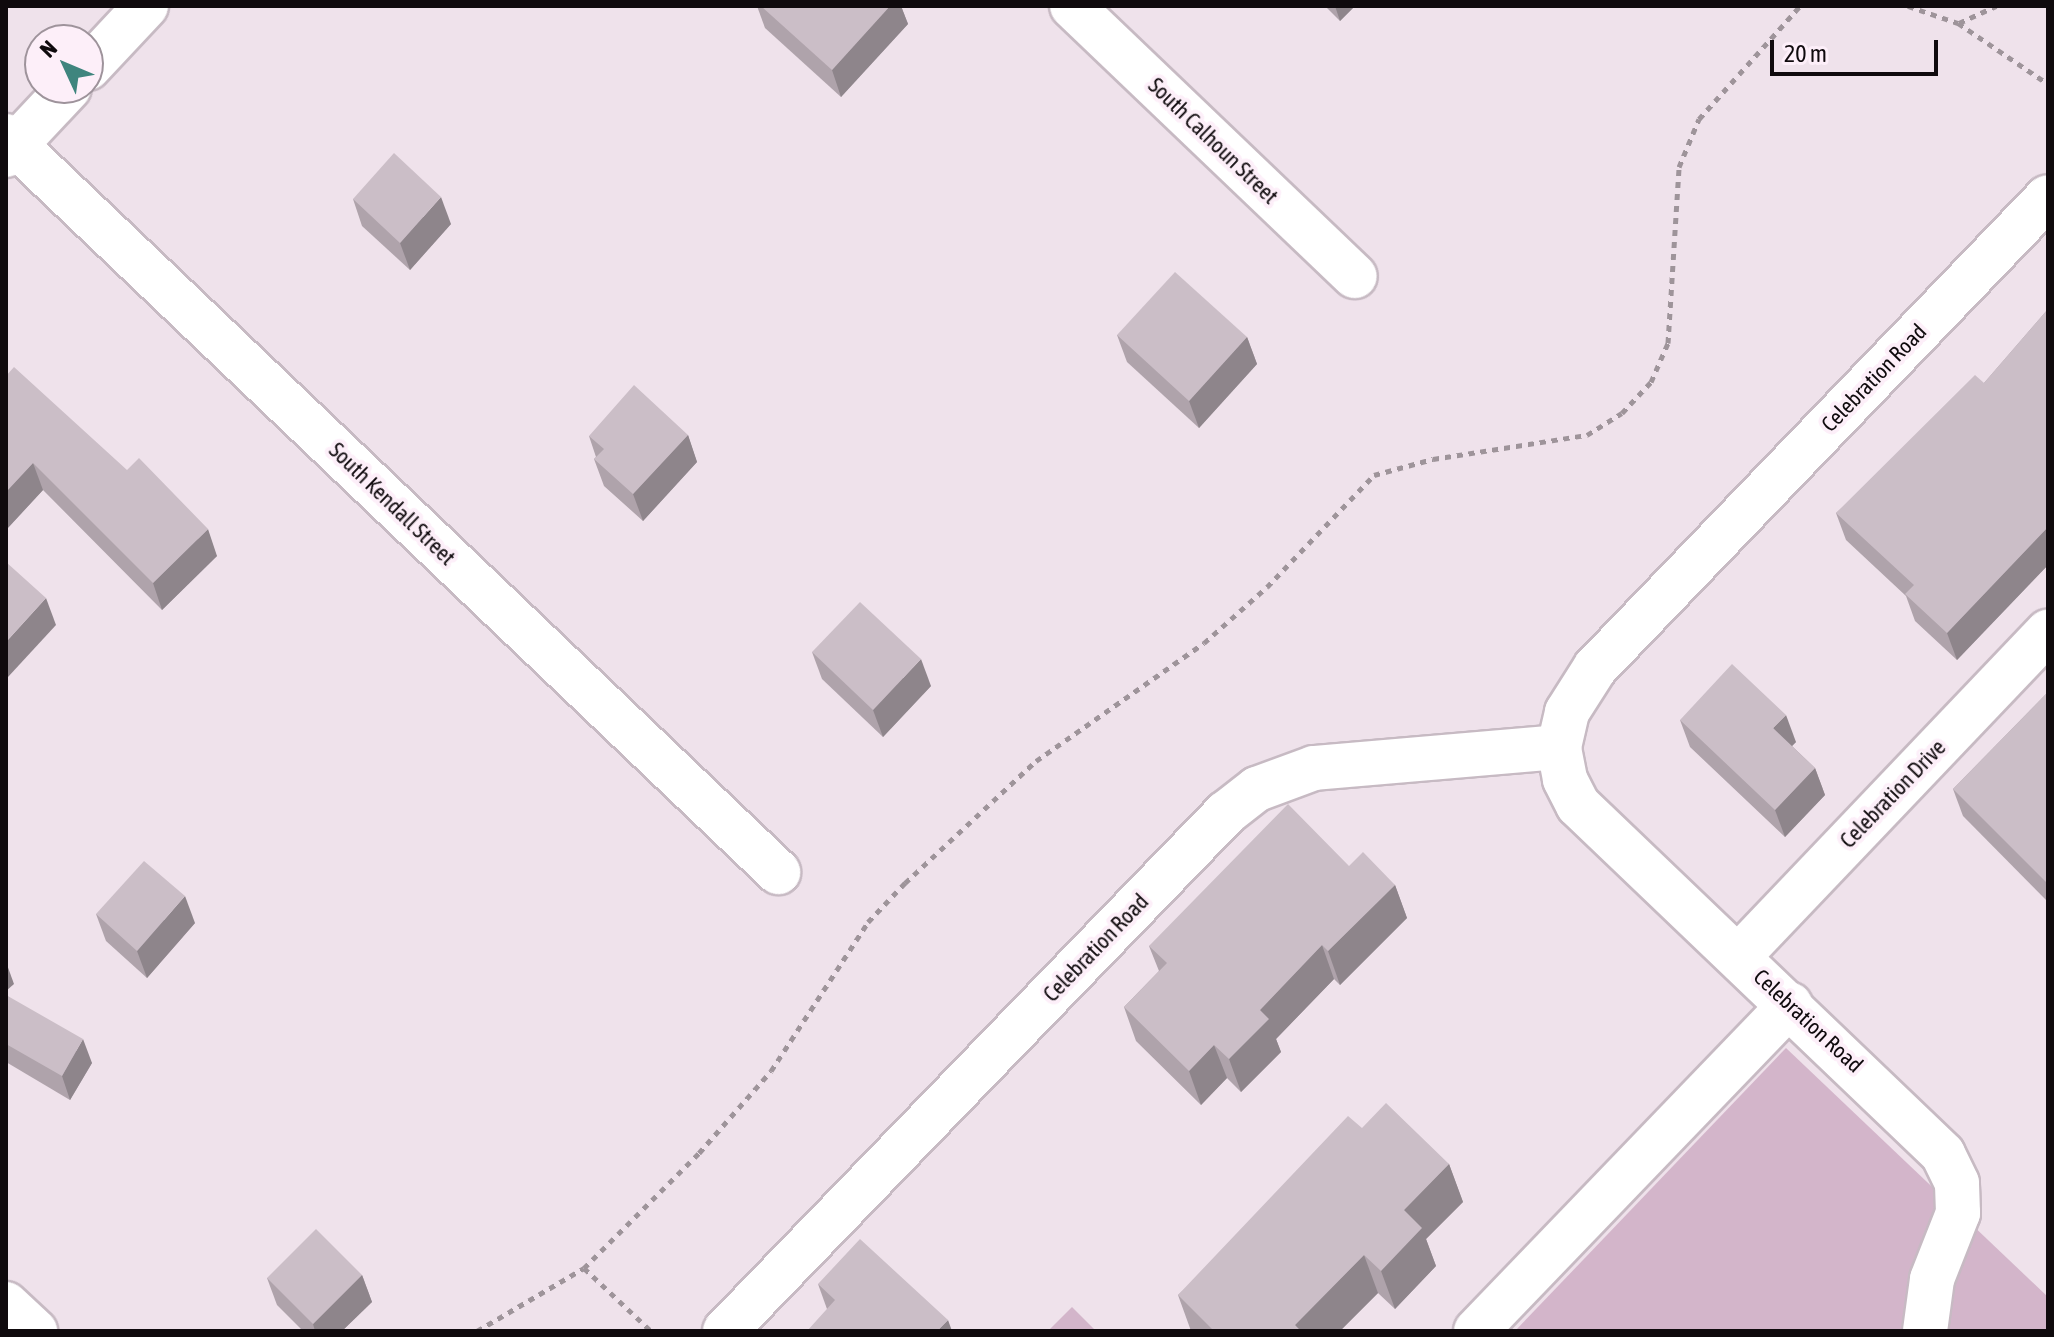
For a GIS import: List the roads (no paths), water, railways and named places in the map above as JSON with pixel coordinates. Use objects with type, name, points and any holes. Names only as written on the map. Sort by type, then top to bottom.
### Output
[{"type":"street","points":[[104,51],[146,6]]},
{"type":"street","name":"South Calhoun Street","points":[[1072,6],[1355,276]]},
{"type":"street","points":[[9,145],[52,104]]},
{"type":"street","name":"South Kendall Street","points":[[9,145],[778,872]]},
{"type":"street","name":"Celebration Road","points":[[1925,1331],[1932,1279],[1958,1213],[1957,1183],[1943,1154],[1917,1125],[1578,805],[1565,779],[1559,747],[1567,712],[1595,668],[2048,197]]},
{"type":"street","name":"Celebration Drive","points":[[1739,956],[2048,631]]},
{"type":"street","name":"Celebration Road","points":[[725,1331],[1226,813],[1257,789],[1314,768],[1559,747]]},
{"type":"street","points":[[1476,1331],[1790,1005]]},
{"type":"street","points":[[6,1304],[35,1331]]}]
